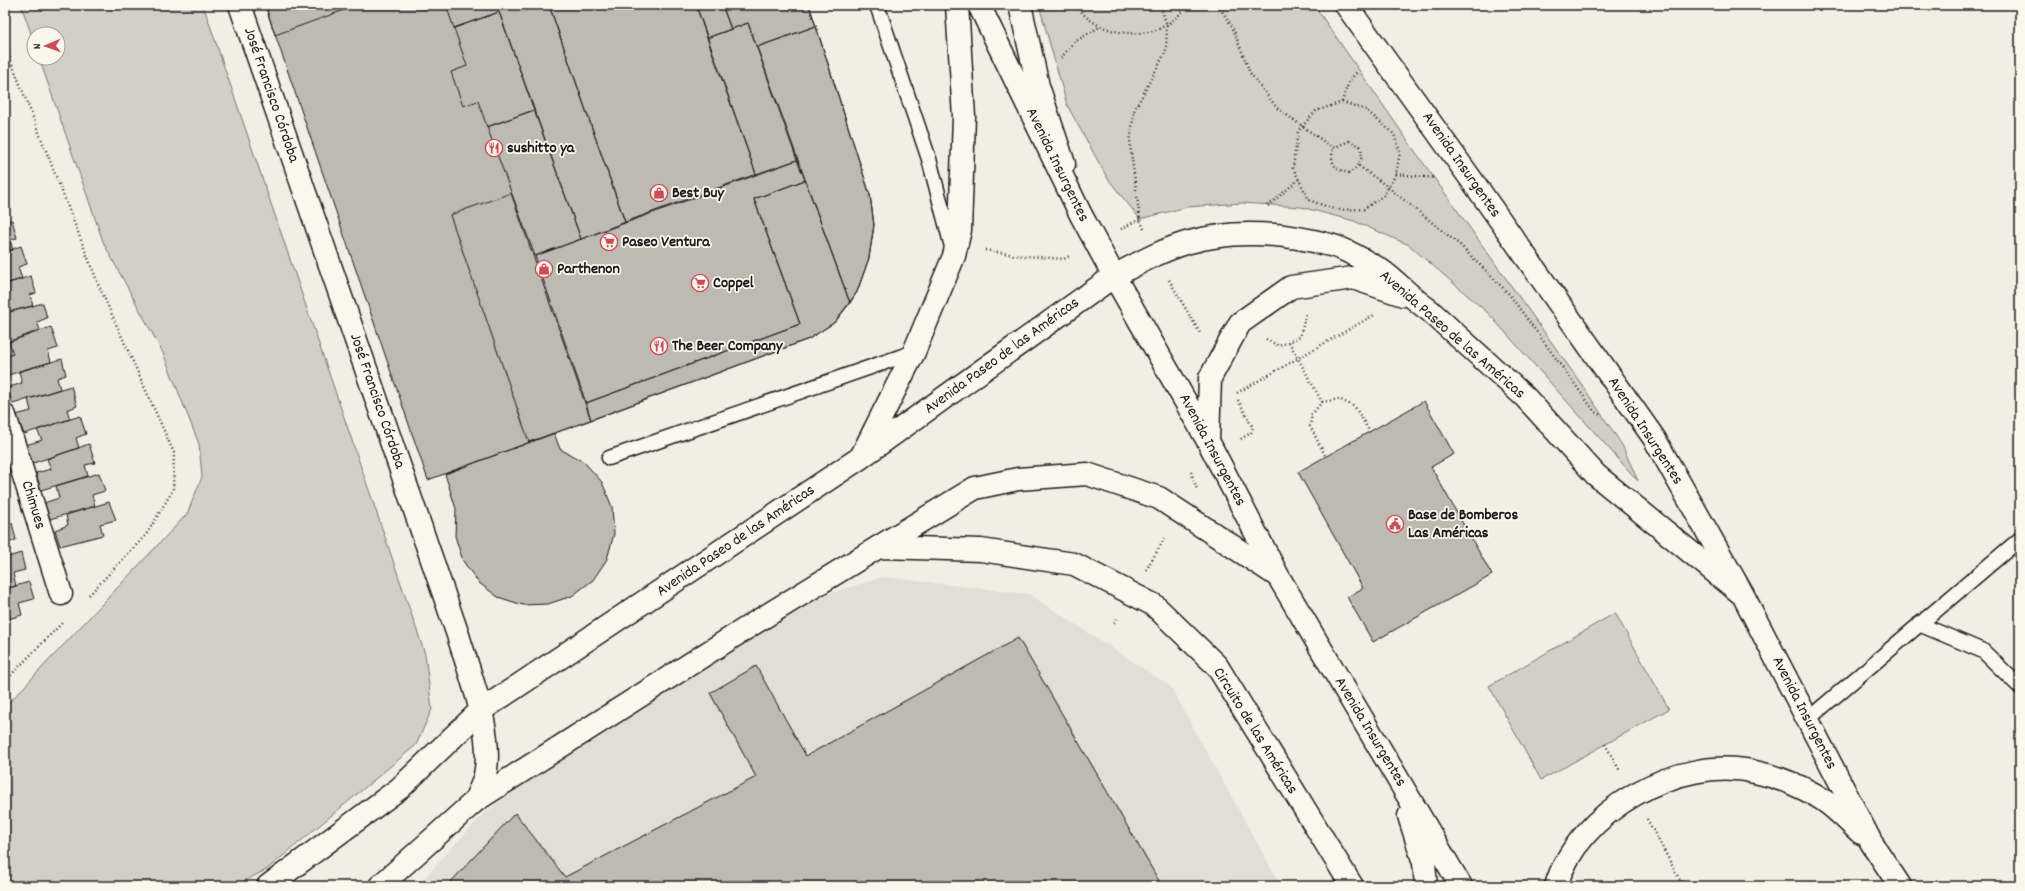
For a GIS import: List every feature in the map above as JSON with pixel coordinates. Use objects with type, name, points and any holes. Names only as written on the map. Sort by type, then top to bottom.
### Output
[{"type":"main road","name":"José Francisco Córdoba","points":[[240,5],[458,635],[480,710],[487,746],[485,776],[475,801]]},
{"type":"main road","points":[[860,458],[914,352],[955,250],[960,230],[964,117],[957,5]]},
{"type":"main road","name":"Avenida Insurgentes","points":[[979,5],[1081,215],[1208,441],[1278,576],[1461,886]]},
{"type":"main road","points":[[1020,5],[1038,86],[1081,215]]},
{"type":"main road","name":"Avenida Insurgentes","points":[[1346,5],[1654,438],[1743,595],[1871,842],[1900,886]]},
{"type":"main road","name":"Avenida Paseo de las Américas","points":[[268,886],[400,788],[480,710],[860,458],[1114,276],[1154,255],[1187,243],[1242,233],[1332,245],[1380,270],[1412,298],[1429,310],[1525,397],[1596,475],[1743,595]]},
{"type":"main road","points":[[1208,441],[1210,378],[1240,323],[1291,287],[1353,278],[1412,298]]},
{"type":"main road","name":"Chimues","points":[[5,416],[60,594]]},
{"type":"main road","points":[[380,886],[475,801],[756,622],[975,488],[1018,479],[1087,474],[1159,498],[1278,576]]},
{"type":"main road","name":"Circuito de las Américas","points":[[881,546],[981,550],[1074,564],[1154,605],[1217,666],[1352,886]]},
{"type":"main road","points":[[1556,886],[1560,872],[1580,840],[1606,813],[1634,795],[1674,776],[1713,768],[1754,771],[1791,783],[1828,804],[1871,842]]},
{"type":"main road","points":[[1396,775],[1424,863],[1426,886]]},
{"type":"lane","points":[[877,5],[929,159],[955,250]]},
{"type":"lane","points":[[609,458],[914,352]]},
{"type":"lane","points":[[1807,720],[2020,539]]},
{"type":"lane","points":[[1919,624],[1983,651],[2020,687]]},
{"type":"path","points":[[1077,5],[1081,13],[1101,26],[1124,33],[1148,32],[1167,25],[1183,12],[1188,5]]},
{"type":"path","points":[[1154,255],[1140,219],[1130,144],[1134,112],[1166,51],[1167,25],[1160,5]]},
{"type":"path","points":[[1218,5],[1232,26],[1250,73],[1277,108],[1301,127],[1333,148]]},
{"type":"path","points":[[1038,86],[1073,43],[1101,26]]},
{"type":"path","points":[[5,46],[98,286],[174,453],[173,490],[146,535],[87,597]]},
{"type":"path","points":[[1342,102],[1349,81],[1377,48]]},
{"type":"path","points":[[1342,102],[1366,110],[1394,134],[1400,152],[1396,174],[1384,195],[1364,209],[1336,210],[1309,200],[1294,168],[1298,131],[1301,127],[1316,111],[1342,102]]},
{"type":"path","points":[[1350,141],[1360,146],[1363,155],[1359,166],[1350,173],[1340,171],[1334,165],[1332,156],[1333,148],[1350,141]]},
{"type":"path","points":[[1359,166],[1388,187],[1460,245],[1509,294],[1595,412],[1608,418]]},
{"type":"path","points":[[955,250],[1064,259],[1140,219]]},
{"type":"path","points":[[1235,394],[1377,313]]},
{"type":"path","points":[[1289,342],[1322,402]]},
{"type":"path","points":[[1326,457],[1310,426],[1312,414],[1322,402],[1339,399],[1355,407],[1370,432]]},
{"type":"path","points":[[5,681],[65,620]]},
{"type":"path","points":[[1680,886],[1680,880],[1689,886]]},
{"type":"shaded area","points":[[21,5],[203,5],[425,654],[432,709],[416,745],[266,870],[234,886],[5,886],[5,707],[187,514],[202,477],[199,444],[163,353],[104,244],[42,66],[66,66],[66,26],[28,26]]},
{"type":"shaded area","points":[[1039,5],[1314,5],[1412,147],[1582,385],[1622,445],[1638,481],[1488,313],[1409,245],[1354,221],[1301,207],[1242,203],[1187,207],[1140,219],[1108,179],[1067,105]]},
{"type":"shaded area","points":[[883,577],[1029,594],[1170,686],[1281,886],[417,886],[483,814],[737,621]]},
{"type":"shaded area","points":[[1615,613],[1669,709],[1541,780],[1489,686]]},
{"type":"building","name":"Paseo Ventura","points":[[265,5],[809,5],[870,195],[874,225],[869,258],[857,292],[835,322],[809,339],[428,480]]},
{"type":"building","points":[[265,5],[358,5],[275,35]]},
{"type":"building","points":[[446,5],[549,5],[625,222],[581,239],[499,12],[454,28]]},
{"type":"building","points":[[549,5],[696,5],[756,174],[625,222]]},
{"type":"building","points":[[696,5],[722,5],[731,29],[707,38]]},
{"type":"building","points":[[722,5],[809,5],[816,26],[757,47],[748,23],[731,29]]},
{"type":"building","points":[[499,12],[534,110],[487,127],[478,101],[463,106],[451,72],[467,66],[454,28]]},
{"type":"building","points":[[748,23],[797,160],[756,174],[707,38]]},
{"type":"building","points":[[816,26],[870,195],[874,225],[869,258],[857,292],[850,303],[757,47]]},
{"type":"building","points":[[534,110],[581,239],[535,256],[487,127]]},
{"type":"building","points":[[797,160],[805,180],[754,199],[800,324],[586,403],[535,256]]},
{"type":"building","points":[[805,180],[850,303],[835,322],[809,339],[591,420],[586,403],[800,324],[754,199]]},
{"type":"building","points":[[511,193],[591,420],[529,442],[450,215]]},
{"type":"building","points":[[12,220],[17,238],[10,240],[13,250],[5,252],[5,222]]},
{"type":"building","points":[[21,246],[27,264],[18,267],[22,279],[5,284],[5,252]]},
{"type":"building","points":[[31,276],[36,293],[30,295],[33,306],[5,313],[5,284]]},
{"type":"building","points":[[43,303],[47,318],[37,322],[40,330],[5,343],[5,313]]},
{"type":"building","points":[[51,327],[58,348],[48,351],[51,362],[5,376],[5,357],[13,354],[9,342]]},
{"type":"building","points":[[62,359],[66,375],[57,378],[60,389],[13,404],[7,388],[22,383],[19,371]]},
{"type":"building","points":[[71,386],[77,406],[67,410],[70,419],[24,434],[16,415],[31,411],[28,399]]},
{"type":"building","name":"Base de Bomberos Las Américas","points":[[1424,401],[1454,454],[1431,467],[1492,575],[1373,642],[1347,597],[1363,588],[1298,472]]},
{"type":"building","points":[[80,416],[86,434],[76,438],[79,448],[33,463],[26,445],[42,440],[37,430]]},
{"type":"building","points":[[554,433],[560,449],[584,462],[602,482],[612,507],[614,534],[607,559],[593,580],[572,596],[548,604],[523,605],[498,597],[478,582],[463,561],[455,536],[456,509],[445,474]]},
{"type":"building","points":[[89,444],[95,463],[85,465],[88,476],[41,490],[36,473],[51,469],[47,459]]},
{"type":"building","points":[[99,473],[105,491],[92,495],[95,506],[50,519],[44,503],[59,498],[56,486]]},
{"type":"building","points":[[109,502],[116,520],[100,524],[103,535],[60,546],[55,530],[68,525],[66,515]]},
{"type":"building","points":[[12,523],[16,540],[5,544],[5,526]]},
{"type":"building","points":[[21,553],[25,570],[13,573],[16,586],[5,589],[5,558]]},
{"type":"building","points":[[29,582],[34,599],[19,603],[22,615],[5,620],[5,589]]},
{"type":"building","points":[[1018,638],[1162,886],[447,886],[515,813],[565,877],[756,777],[710,693],[756,666],[806,756]]},
{"type":"place","name":"sushitto ya","points":[[494,148]]},
{"type":"place","name":"Best Buy","points":[[659,193]]},
{"type":"place","name":"Paseo Ventura","points":[[609,242]]},
{"type":"place","name":"Parthenon","points":[[544,269]]},
{"type":"place","name":"Coppel","points":[[700,283]]},
{"type":"place","name":"The Beer Company","points":[[659,346]]},
{"type":"place","name":"Base de Bomberos Las Américas","points":[[1395,524]]}]
